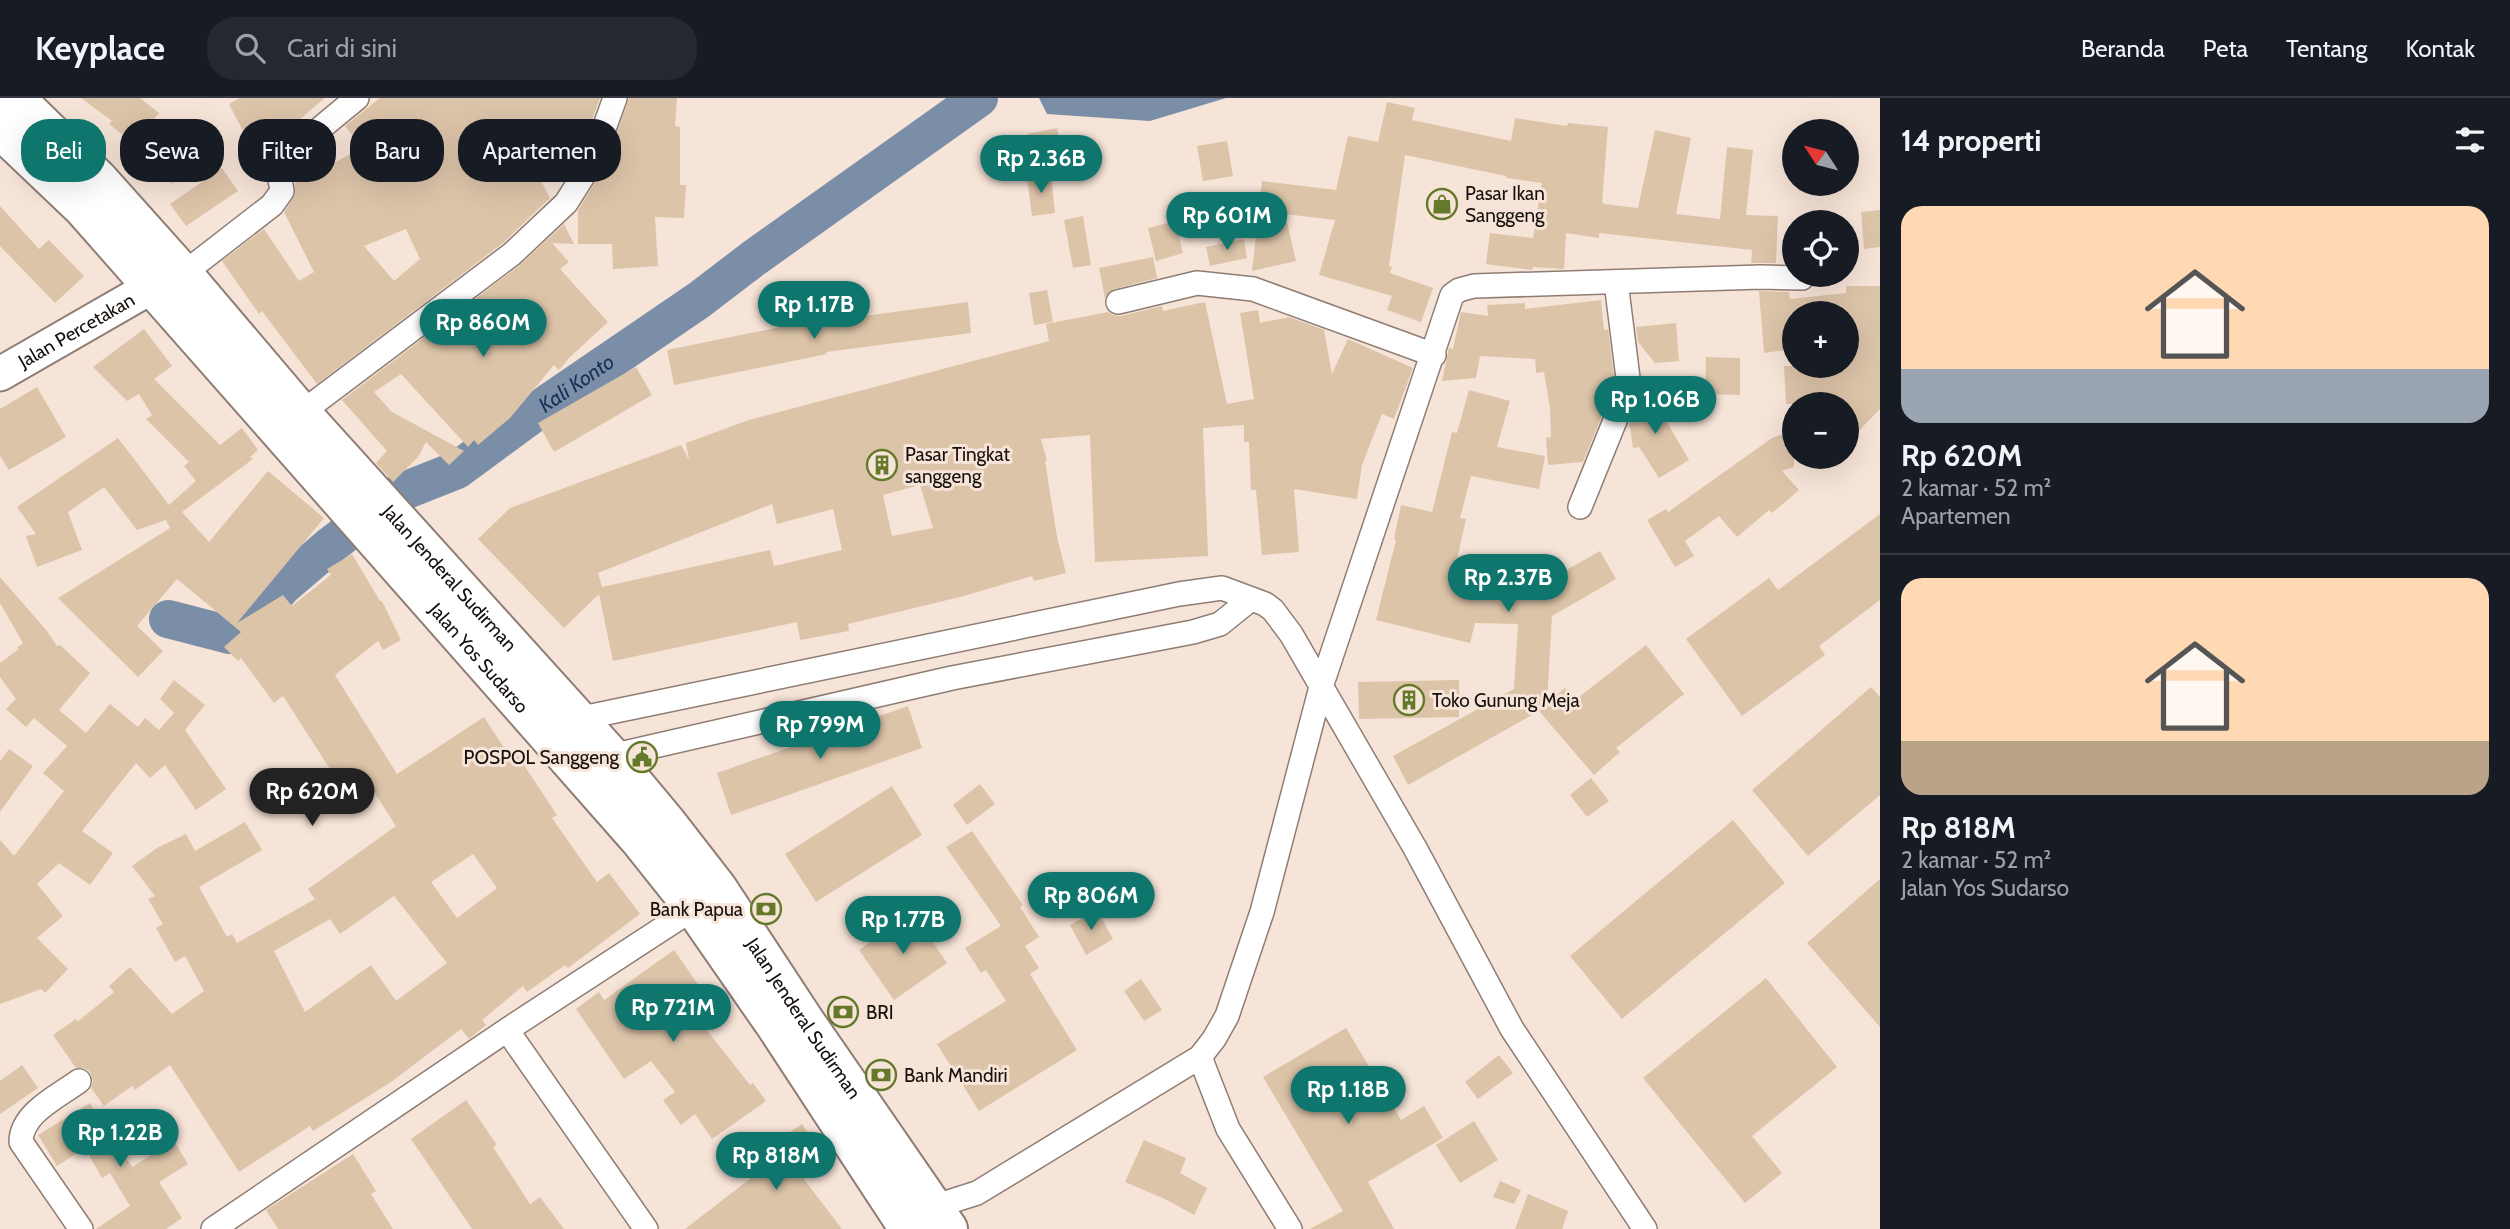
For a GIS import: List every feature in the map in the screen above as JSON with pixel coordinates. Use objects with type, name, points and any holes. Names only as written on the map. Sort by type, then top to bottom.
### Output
[{"type":"highway","name":"Jalan Yos Sudarso","points":[[15,98],[98,179],[168,280],[372,514],[639,839],[694,908],[776,1026],[934,1223]]},
{"type":"highway","name":"Jalan Yos Sudarso","points":[[0,129],[83,208],[168,280],[301,413],[372,514]]},
{"type":"highway","name":"Jalan Jenderal Sudirman","points":[[372,514],[577,719],[611,756],[718,889],[934,1223]]},
{"type":"street","points":[[168,280],[272,205],[282,191],[279,173],[283,166],[319,130],[357,98]]},
{"type":"street","points":[[301,413],[512,254],[566,203],[592,162],[615,98]]},
{"type":"street","points":[[934,1223],[977,1193],[1199,1058],[1227,1016],[1262,912],[1321,687],[1452,295],[1474,286],[1782,278]]},
{"type":"street","name":"Jalan Percetakan","points":[[0,374],[168,280]]},
{"type":"street","points":[[1580,507],[1629,386],[1616,282]]},
{"type":"street","points":[[1118,302],[1197,283],[1252,289],[1434,355]]},
{"type":"street","points":[[577,719],[1179,594],[1222,588],[1265,604],[1273,610],[1291,634],[1415,848],[1512,1029],[1645,1229]]},
{"type":"street","points":[[611,756],[952,678],[1220,624],[1251,599]]},
{"type":"street","points":[[1111,610],[1120,646]]},
{"type":"street","points":[[942,645],[952,678]]},
{"type":"street","points":[[226,1225],[507,1030],[694,908]]},
{"type":"street","points":[[507,1030],[646,1229]]},
{"type":"street","points":[[1199,1058],[1228,1129],[1290,1229]]},
{"type":"street","points":[[79,1081],[34,1113],[21,1134],[20,1142],[81,1229]]},
{"type":"water","points":[[1039,98],[1226,98],[1150,121],[1047,114]]},
{"type":"building","points":[[81,98],[140,98],[159,113],[154,119],[120,119],[120,133],[109,124],[112,121]]},
{"type":"building","points":[[240,98],[325,98],[300,119],[238,119],[238,121],[229,104]]},
{"type":"building","points":[[380,98],[600,98],[592,119],[458,119],[458,182],[542,182],[550,198],[503,243],[317,384],[262,311],[259,314],[222,261],[264,229],[299,281],[314,272],[284,212],[295,195],[295,183],[336,182],[336,162],[350,154],[350,182],[444,182],[444,119],[354,119]],"holes":[[[406,229],[420,259],[394,281],[364,246]]]},
{"type":"building","points":[[629,98],[677,98],[675,126],[680,127],[680,185],[686,185],[684,218],[655,217],[658,266],[613,269],[612,244],[578,244],[578,210],[596,182],[621,182],[621,121]]},
{"type":"building","points":[[1387,102],[1415,108],[1412,120],[1511,141],[1515,118],[1567,126],[1568,123],[1608,127],[1602,202],[1604,204],[1638,208],[1655,130],[1691,138],[1676,214],[1720,219],[1727,147],[1753,150],[1746,215],[1778,216],[1776,263],[1751,263],[1752,250],[1599,233],[1599,238],[1566,233],[1564,269],[1533,267],[1532,270],[1486,264],[1490,233],[1533,238],[1542,183],[1506,178],[1405,155],[1389,266],[1392,267],[1390,273],[1433,288],[1421,322],[1387,310],[1392,296],[1319,275],[1335,220],[1285,214],[1296,261],[1252,271],[1262,181],[1336,190],[1348,136],[1378,142]]},
{"type":"building","points":[[1057,128],[1063,160],[1035,166],[1028,134]]},
{"type":"building","points":[[1227,141],[1233,176],[1203,181],[1197,146]]},
{"type":"building","points":[[224,171],[238,191],[186,226],[170,204],[202,182],[224,182]]},
{"type":"building","points":[[1051,175],[1055,213],[1032,216],[1027,178]]},
{"type":"building","points":[[0,206],[39,249],[49,240],[84,276],[55,303],[0,246]]},
{"type":"building","points":[[1880,210],[1880,247],[1864,249],[1861,212]]},
{"type":"building","points":[[1083,216],[1091,265],[1073,268],[1064,220]]},
{"type":"building","points":[[1175,221],[1183,253],[1156,261],[1148,228]]},
{"type":"building","points":[[564,224],[574,244],[552,243],[569,262],[560,269],[608,322],[559,370],[554,365],[510,418],[478,445],[474,440],[468,447],[401,374],[374,392],[392,412],[464,451],[449,465],[426,442],[418,457],[393,482],[376,463],[387,451],[342,400],[520,265]]},
{"type":"building","points":[[1244,239],[1247,258],[1210,266],[1206,247]]},
{"type":"building","points":[[1153,257],[1157,278],[1114,289],[1105,298],[1099,268]]},
{"type":"building","points":[[1880,286],[1880,409],[1859,431],[1859,392],[1785,392],[1785,378],[1859,378],[1859,301],[1782,301],[1782,351],[1764,353],[1759,291],[1789,292],[1790,299],[1846,293],[1846,287]]},
{"type":"building","points":[[1047,290],[1053,322],[1034,325],[1029,293]]},
{"type":"building","points":[[1601,300],[1604,330],[1608,329],[1615,384],[1583,462],[1548,465],[1546,438],[1551,437],[1550,408],[1544,372],[1536,373],[1535,359],[1480,356],[1476,378],[1442,381],[1449,348],[1453,349],[1461,312],[1488,316],[1487,305],[1525,303],[1525,309]]},
{"type":"building","points":[[968,302],[971,333],[826,352],[827,354],[674,385],[667,350],[820,319],[820,322]]},
{"type":"building","points":[[1205,302],[1227,404],[1254,399],[1240,313],[1258,310],[1260,323],[1289,317],[1324,330],[1332,374],[1348,339],[1413,368],[1394,419],[1382,414],[1362,465],[1357,499],[1294,489],[1299,552],[1262,555],[1256,490],[1251,490],[1249,442],[1244,442],[1244,425],[1203,428],[1208,556],[1095,562],[1090,435],[1041,439],[1047,461],[1057,537],[1066,573],[1034,581],[1032,576],[964,596],[848,624],[849,631],[800,640],[797,622],[613,661],[599,594],[564,628],[478,539],[510,508],[681,445],[689,460],[686,443],[749,420],[1049,341],[1046,324],[1107,311],[1121,316],[1162,306],[1163,311]],"holes":[[[920,485],[933,528],[892,536],[883,495]],[[772,504],[777,524],[833,509],[842,550],[774,566],[770,550],[602,587],[598,573]]]},
{"type":"building","points":[[1676,323],[1679,361],[1655,363],[1638,342],[1636,327]]},
{"type":"building","points":[[144,329],[172,366],[154,379],[220,445],[242,428],[258,450],[250,457],[253,459],[182,512],[209,542],[268,471],[324,518],[237,623],[283,595],[292,606],[331,575],[327,569],[352,554],[382,601],[401,640],[383,650],[378,641],[335,675],[397,774],[484,717],[510,757],[516,753],[557,815],[552,818],[597,882],[609,873],[640,914],[568,968],[565,965],[527,992],[523,986],[482,1020],[486,1025],[469,1039],[461,1029],[391,1082],[313,1131],[310,1126],[239,1172],[170,1065],[135,1090],[132,1086],[104,1106],[91,1088],[93,1081],[90,1072],[84,1068],[76,1068],[53,1035],[76,1019],[77,1022],[114,992],[109,986],[130,967],[172,1014],[204,991],[185,956],[175,962],[156,928],[163,924],[148,899],[155,896],[132,866],[157,848],[186,834],[195,851],[245,822],[262,850],[199,887],[227,937],[232,934],[237,943],[315,899],[308,889],[396,826],[360,770],[339,783],[283,696],[274,703],[241,658],[238,661],[224,647],[241,632],[177,579],[137,626],[163,651],[138,677],[58,598],[170,528],[166,520],[137,530],[104,487],[68,512],[82,550],[37,567],[26,536],[36,534],[17,507],[118,438],[169,505],[196,481],[184,466],[189,462],[146,419],[152,415],[139,394],[127,401],[93,367]],"holes":[[[473,854],[497,888],[457,918],[431,882]],[[394,896],[447,963],[396,1001],[371,965],[305,1012],[274,951],[330,919],[340,934]]]},
{"type":"building","points":[[1706,357],[1740,358],[1740,395],[1705,394]]},
{"type":"building","points":[[636,367],[652,395],[554,452],[538,423]]},
{"type":"building","points":[[1643,381],[1689,460],[1659,478],[1639,447],[1633,448],[1630,426],[1628,427],[1642,391]]},
{"type":"building","points":[[37,387],[66,437],[9,470],[0,456],[0,409]]},
{"type":"building","points":[[1469,390],[1510,401],[1497,447],[1545,456],[1539,489],[1471,476],[1460,518],[1466,519],[1452,582],[1496,592],[1496,585],[1540,585],[1600,551],[1616,579],[1552,616],[1547,703],[1565,688],[1575,700],[1646,645],[1684,694],[1616,748],[1620,752],[1594,775],[1539,711],[1408,785],[1393,756],[1514,689],[1518,624],[1475,623],[1470,643],[1376,620],[1396,540],[1394,539],[1401,505],[1432,512],[1452,432],[1457,433]]},
{"type":"building","points":[[1782,434],[1782,469],[1788,469],[1782,471],[1799,490],[1772,513],[1769,510],[1737,537],[1719,516],[1685,541],[1694,556],[1675,567],[1647,520],[1666,509],[1668,512],[1772,438]]},
{"type":"building","points":[[1880,514],[1880,600],[1819,646],[1825,655],[1742,716],[1686,639],[1769,578],[1778,590]]},
{"type":"building","points":[[0,577],[57,646],[60,645],[90,673],[59,710],[86,733],[110,704],[138,727],[145,718],[159,730],[174,713],[160,699],[174,680],[205,705],[185,730],[226,789],[196,810],[165,765],[150,778],[136,763],[82,831],[113,853],[90,885],[59,863],[37,884],[63,916],[37,938],[68,969],[45,993],[41,989],[0,1004],[0,840],[14,856],[64,791],[43,773],[67,746],[34,718],[26,727],[6,709],[16,699],[0,677],[0,663],[23,643],[0,603]]},
{"type":"building","name":"Toko Gunung Meja","points":[[1459,680],[1459,717],[1359,719],[1358,682]]},
{"type":"building","points":[[1871,687],[1880,697],[1880,795],[1808,856],[1752,790]]},
{"type":"building","points":[[908,706],[922,748],[731,815],[717,773]]},
{"type":"building","points":[[9,749],[33,766],[0,812],[0,761]]},
{"type":"building","points":[[1591,778],[1609,801],[1587,817],[1570,795]]},
{"type":"building","points":[[980,784],[995,804],[967,825],[953,805]]},
{"type":"building","points":[[892,786],[922,835],[816,902],[785,854]]},
{"type":"building","points":[[1733,820],[1785,883],[1622,1019],[1570,956]]},
{"type":"building","points":[[972,831],[1023,905],[1020,907],[1039,937],[1025,946],[1039,968],[1030,974],[1077,1050],[979,1111],[937,1044],[1006,1001],[986,970],[981,973],[965,948],[1001,926],[946,847]]},
{"type":"building","points":[[1880,879],[1880,1027],[1807,943]]},
{"type":"building","points":[[1097,910],[1113,939],[1086,955],[1070,925]]},
{"type":"building","points":[[912,912],[947,963],[894,1000],[859,950]]},
{"type":"building","points":[[674,950],[718,1013],[702,1024],[766,1101],[712,1139],[695,1114],[681,1125],[663,1100],[675,1092],[651,1061],[624,1079],[576,1009],[599,992],[604,1000]]},
{"type":"building","points":[[1766,978],[1837,1067],[1752,1136],[1782,1173],[1745,1203],[1643,1078]]},
{"type":"building","points":[[1141,979],[1162,1010],[1144,1021],[1124,991]]},
{"type":"building","points":[[1346,1028],[1401,1120],[1424,1106],[1443,1138],[1368,1182],[1394,1229],[1310,1229],[1343,1211],[1263,1077]]},
{"type":"building","points":[[1499,1055],[1513,1073],[1478,1099],[1465,1082]]},
{"type":"building","points":[[22,1065],[38,1088],[0,1114],[0,1081]]},
{"type":"building","points":[[466,1100],[497,1145],[493,1147],[530,1204],[540,1197],[564,1229],[472,1229],[411,1139]]},
{"type":"building","points":[[90,1103],[132,1167],[174,1141],[188,1164],[159,1182],[182,1218],[166,1229],[96,1229],[130,1206],[110,1173],[102,1178],[85,1148],[57,1166],[38,1135]]},
{"type":"building","points":[[1474,1121],[1498,1160],[1460,1183],[1436,1145]]},
{"type":"building","points":[[802,1124],[827,1162],[803,1178],[842,1229],[685,1229],[759,1172],[750,1159]]},
{"type":"building","points":[[1144,1140],[1186,1158],[1180,1173],[1207,1188],[1194,1215],[1125,1182]]},
{"type":"building","points":[[353,1154],[376,1191],[371,1194],[393,1229],[278,1229],[266,1210]]},
{"type":"building","points":[[1500,1181],[1521,1190],[1514,1204],[1493,1197]]},
{"type":"building","points":[[1528,1194],[1568,1211],[1562,1229],[1515,1229]]},
{"type":"waterway","name":"Kali Konto","points":[[168,619],[230,635],[331,545],[399,493],[457,470],[979,98]]},
{"type":"place","name":"Pasar Ikan Sanggeng","points":[[1442,204]]},
{"type":"place","name":"Pasar Tingkat sanggeng","points":[[882,465]]},
{"type":"place","name":"Toko Gunung Meja","points":[[1409,700]]},
{"type":"place","name":"POSPOL Sanggeng","points":[[642,757]]},
{"type":"place","name":"Bank Papua","points":[[766,909]]},
{"type":"place","name":"BRI","points":[[843,1012]]},
{"type":"place","name":"Bank Mandiri","points":[[881,1075]]}]
